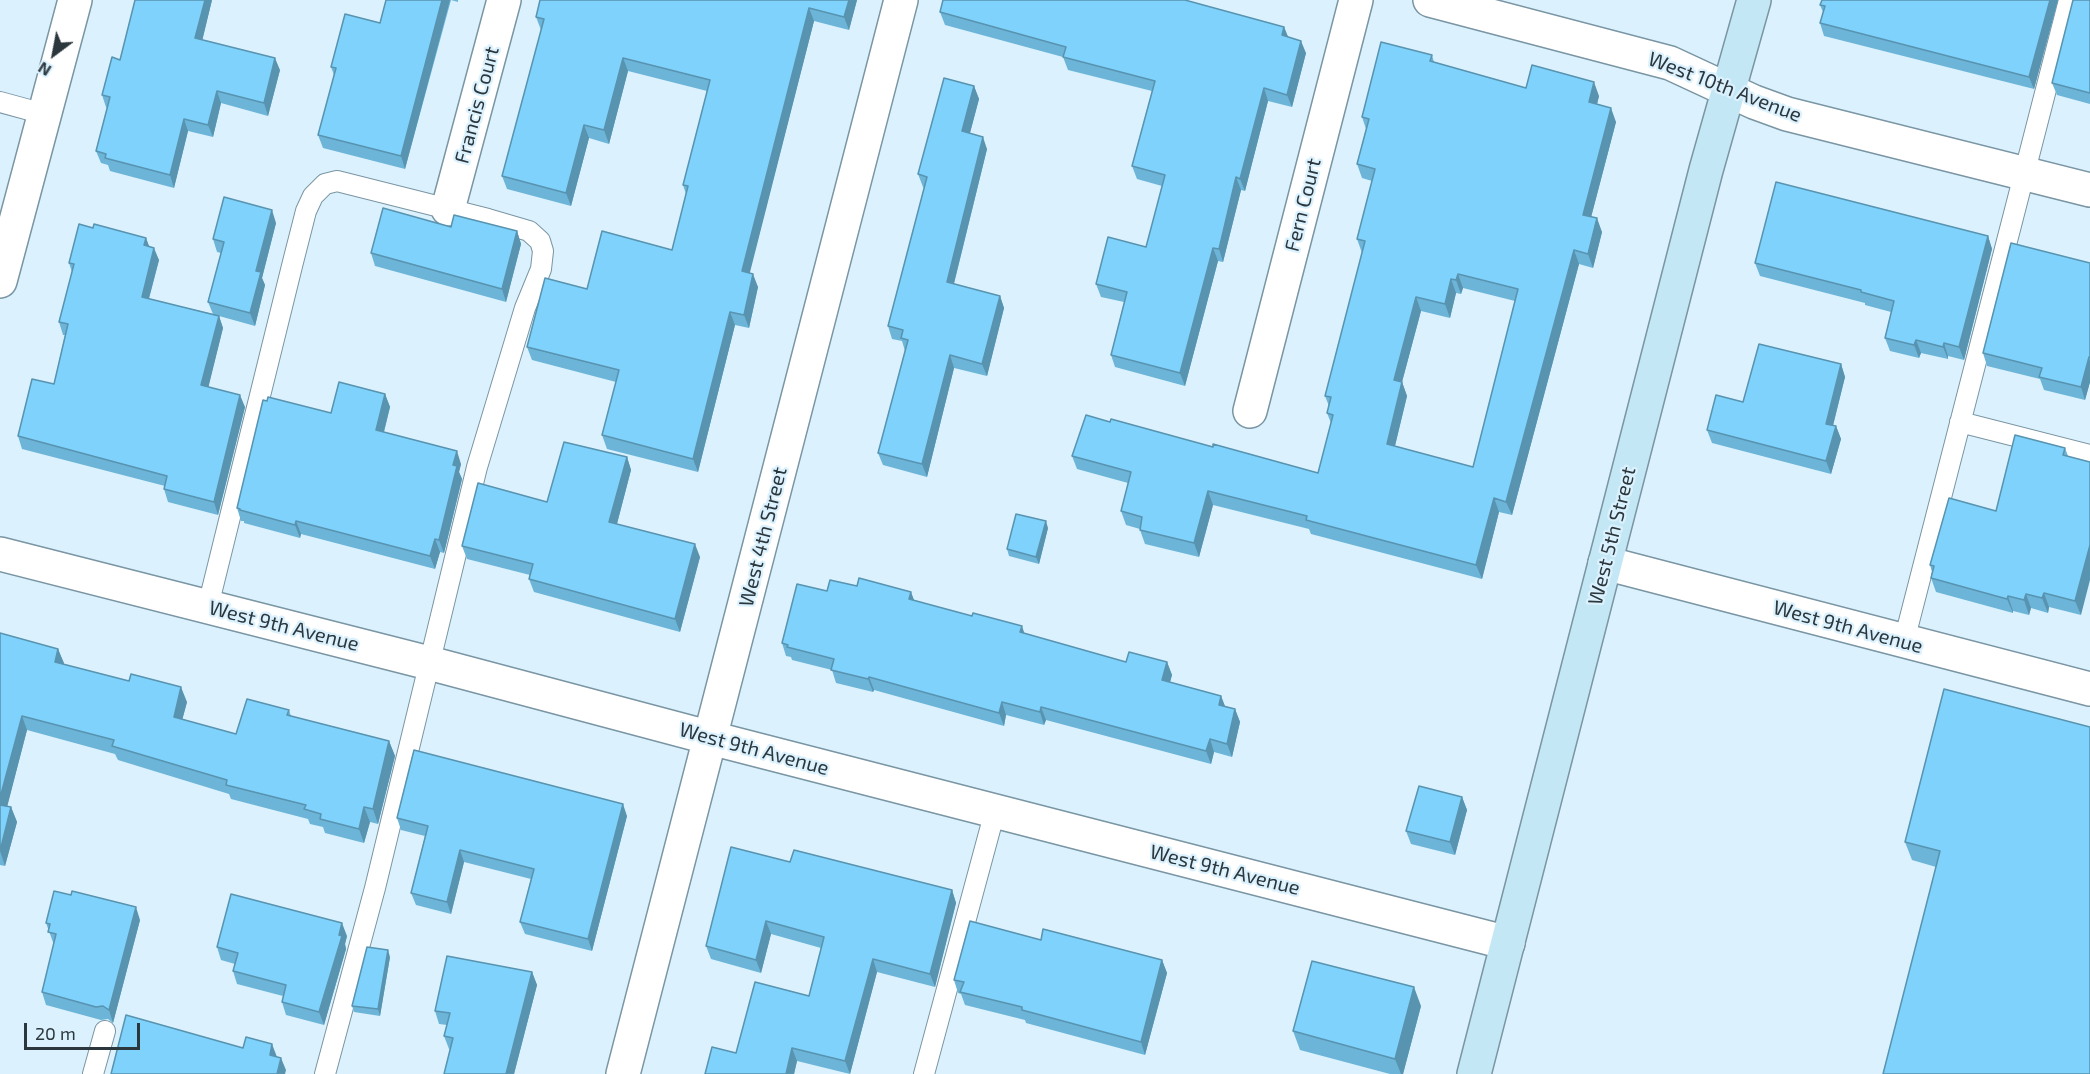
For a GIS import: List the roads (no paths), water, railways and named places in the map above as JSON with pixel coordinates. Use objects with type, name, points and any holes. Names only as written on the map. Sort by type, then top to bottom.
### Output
[{"type":"street","points":[[0,281],[75,0]]},
{"type":"street","name":"Francis Court","points":[[448,209],[504,0]]},
{"type":"street","name":"West 4th Street","points":[[624,1074],[901,0]]},
{"type":"street","name":"Fern Court","points":[[1250,411],[1356,0]]},
{"type":"street","name":"West 10th Avenue","points":[[1430,0],[1670,63],[1729,91],[1787,114],[2090,190]]},
{"type":"street","name":"West 5th Street","points":[[1474,1074],[1706,170],[1754,0]]},
{"type":"street","name":"West 9th Avenue","points":[[0,554],[1508,943]]},
{"type":"street","name":"West 9th Avenue","points":[[1605,563],[2090,689]]},
{"type":"lane","points":[[1904,641],[2069,0]]},
{"type":"lane","points":[[0,102],[44,114]]},
{"type":"lane","points":[[208,606],[300,231],[313,196],[325,184],[337,182],[529,231],[540,240],[543,251],[541,269],[525,308],[477,467],[375,888],[325,1074]]},
{"type":"lane","points":[[1960,422],[2090,455]]},
{"type":"lane","points":[[924,1074],[995,811]]},
{"type":"lane","points":[[93,1074],[105,1031]]}]
